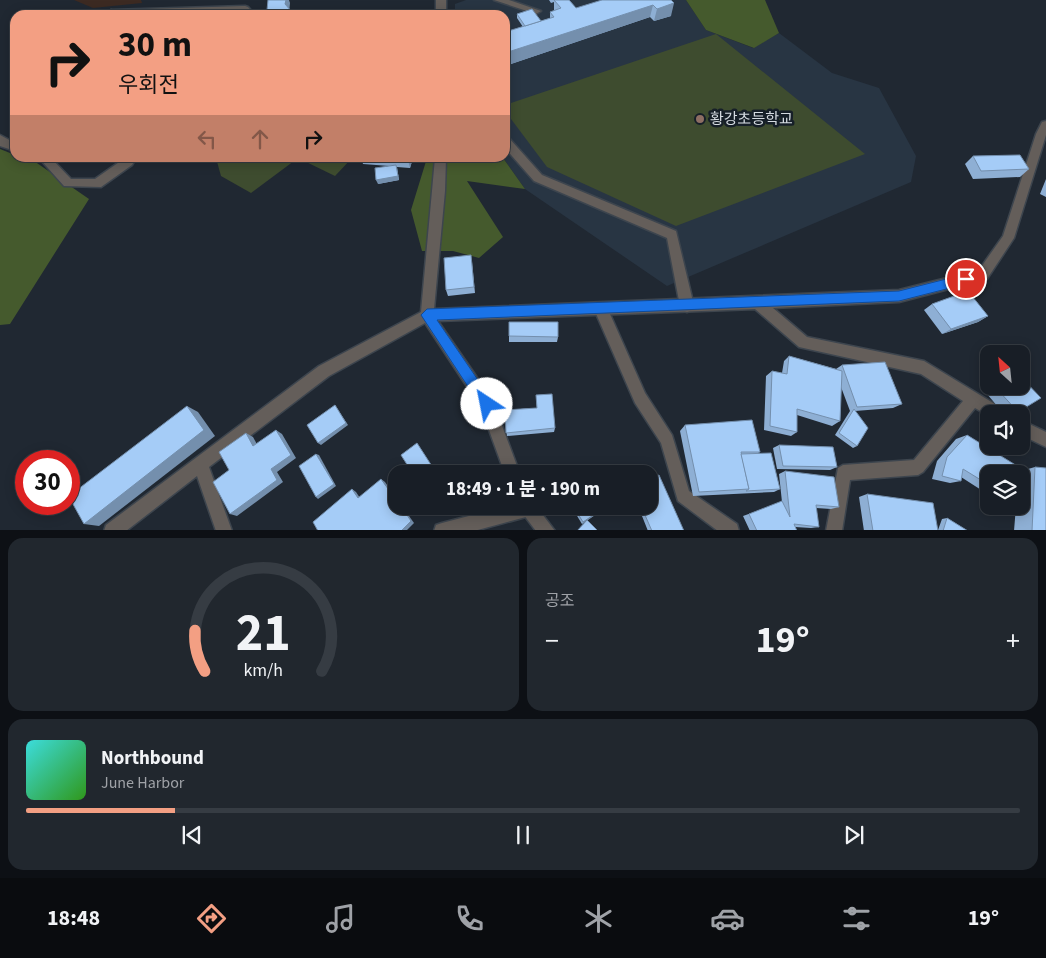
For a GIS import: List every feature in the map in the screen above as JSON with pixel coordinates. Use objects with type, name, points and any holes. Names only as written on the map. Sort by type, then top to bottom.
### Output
[{"type":"street","points":[[499,0],[536,11]]},
{"type":"street","points":[[218,10],[246,10]]},
{"type":"street","points":[[112,530],[324,371],[427,315],[899,296],[983,275],[1008,238],[1041,134],[1046,125]]},
{"type":"street","points":[[0,139],[3,144],[10,146]]},
{"type":"street","points":[[510,147],[538,178],[672,235],[687,306]]},
{"type":"street","points":[[49,162],[68,184],[97,184],[128,162]]},
{"type":"street","points":[[440,162],[439,192],[427,315],[487,404],[510,465]]},
{"type":"street","points":[[757,303],[804,343],[924,368],[982,405]]},
{"type":"street","points":[[601,309],[640,398],[667,440],[683,496],[732,530]]},
{"type":"street","points":[[834,530],[843,473],[918,467],[973,400]]},
{"type":"street","points":[[1030,431],[1046,440]]},
{"type":"street","points":[[200,464],[224,530]]},
{"type":"street","points":[[442,530],[499,515]]},
{"type":"street","points":[[531,515],[544,530]]},
{"type":"shaded area","points":[[74,0],[141,0],[142,3],[93,8]]},
{"type":"shaded area","name":"황강초등학교","points":[[466,0],[686,0],[706,30],[753,48],[779,33],[832,73],[879,88],[916,156],[911,182],[667,286],[525,189],[506,162],[510,162],[510,10],[455,10],[455,4]]},
{"type":"green space","points":[[686,0],[765,0],[779,33],[754,48],[706,30]]},
{"type":"green space","points":[[716,34],[865,154],[676,226],[547,167],[510,118],[510,103]]},
{"type":"green space","points":[[0,149],[10,153],[10,162],[35,162],[89,199],[10,324],[0,325]]},
{"type":"green space","points":[[217,162],[293,162],[251,193],[221,176]]},
{"type":"green space","points":[[306,162],[348,162],[335,176]]},
{"type":"green space","points":[[426,162],[506,162],[525,189],[467,181],[503,237],[479,258],[453,251],[422,251],[411,210]]},
{"type":"building","points":[[268,0],[286,0],[285,4],[290,10],[267,10]]},
{"type":"building","points":[[554,0],[569,0],[576,8],[602,0],[671,0],[674,3],[657,9],[653,5],[510,51],[510,30],[554,17],[550,12],[561,8]]},
{"type":"building","points":[[532,9],[541,21],[525,26],[517,14]]},
{"type":"building","points":[[1020,155],[1029,169],[981,171],[973,156]]},
{"type":"building","points":[[396,165],[398,176],[376,180],[375,168]]},
{"type":"building","points":[[471,255],[474,287],[446,290],[444,258]]},
{"type":"building","points":[[968,291],[988,316],[951,329],[932,304]]},
{"type":"building","points":[[509,322],[558,322],[558,337],[509,336]]},
{"type":"building","points":[[789,356],[842,371],[840,421],[797,409],[797,432],[770,426],[772,371],[787,374]]},
{"type":"building","points":[[885,362],[902,404],[857,407],[842,365]]},
{"type":"building","points":[[1030,386],[1041,398],[1030,405],[1012,405],[1002,395],[1030,395]]},
{"type":"building","points":[[552,394],[555,428],[506,433],[505,410],[537,408],[536,395]]},
{"type":"building","points":[[335,405],[346,423],[318,443],[307,425]]},
{"type":"building","points":[[187,406],[204,430],[84,524],[79,515],[80,488]]},
{"type":"building","points":[[854,409],[868,428],[857,446],[839,433]]},
{"type":"building","points":[[752,420],[760,452],[741,452],[749,489],[699,492],[685,425]]},
{"type":"building","points":[[276,430],[291,455],[271,469],[277,480],[230,514],[213,482],[229,470],[219,452],[246,433],[253,446]]},
{"type":"building","points":[[967,435],[980,443],[980,455],[999,455],[1016,465],[980,465],[980,479],[963,469],[961,481],[942,476],[947,457]]},
{"type":"building","points":[[417,443],[431,465],[407,465],[401,455]]},
{"type":"building","points":[[779,445],[833,447],[837,467],[783,466]]},
{"type":"building","points":[[771,453],[780,489],[746,491],[749,489],[741,454]]},
{"type":"building","points":[[316,454],[334,484],[316,497],[299,466]]},
{"type":"building","points":[[1035,467],[1046,468],[1046,530],[1032,530]]},
{"type":"building","points":[[785,471],[834,477],[839,507],[816,505],[819,527],[794,524],[797,530],[757,530],[749,514],[782,501],[790,517]]},
{"type":"building","points":[[659,475],[684,530],[652,530],[645,515],[658,515]]},
{"type":"building","points":[[381,479],[388,489],[388,515],[407,515],[411,521],[402,530],[317,530],[313,522],[352,489],[358,498]]},
{"type":"building","points":[[867,494],[933,503],[938,530],[873,530]]},
{"type":"building","points":[[579,515],[594,515],[583,522]]},
{"type":"building","points":[[947,518],[966,530],[943,530]]},
{"type":"building","points":[[587,520],[597,530],[578,530]]},
{"type":"place","name":"황강초등학교","points":[[700,119]]},
{"type":"route","points":[[487,404],[427,315],[899,296],[966,279]]}]
